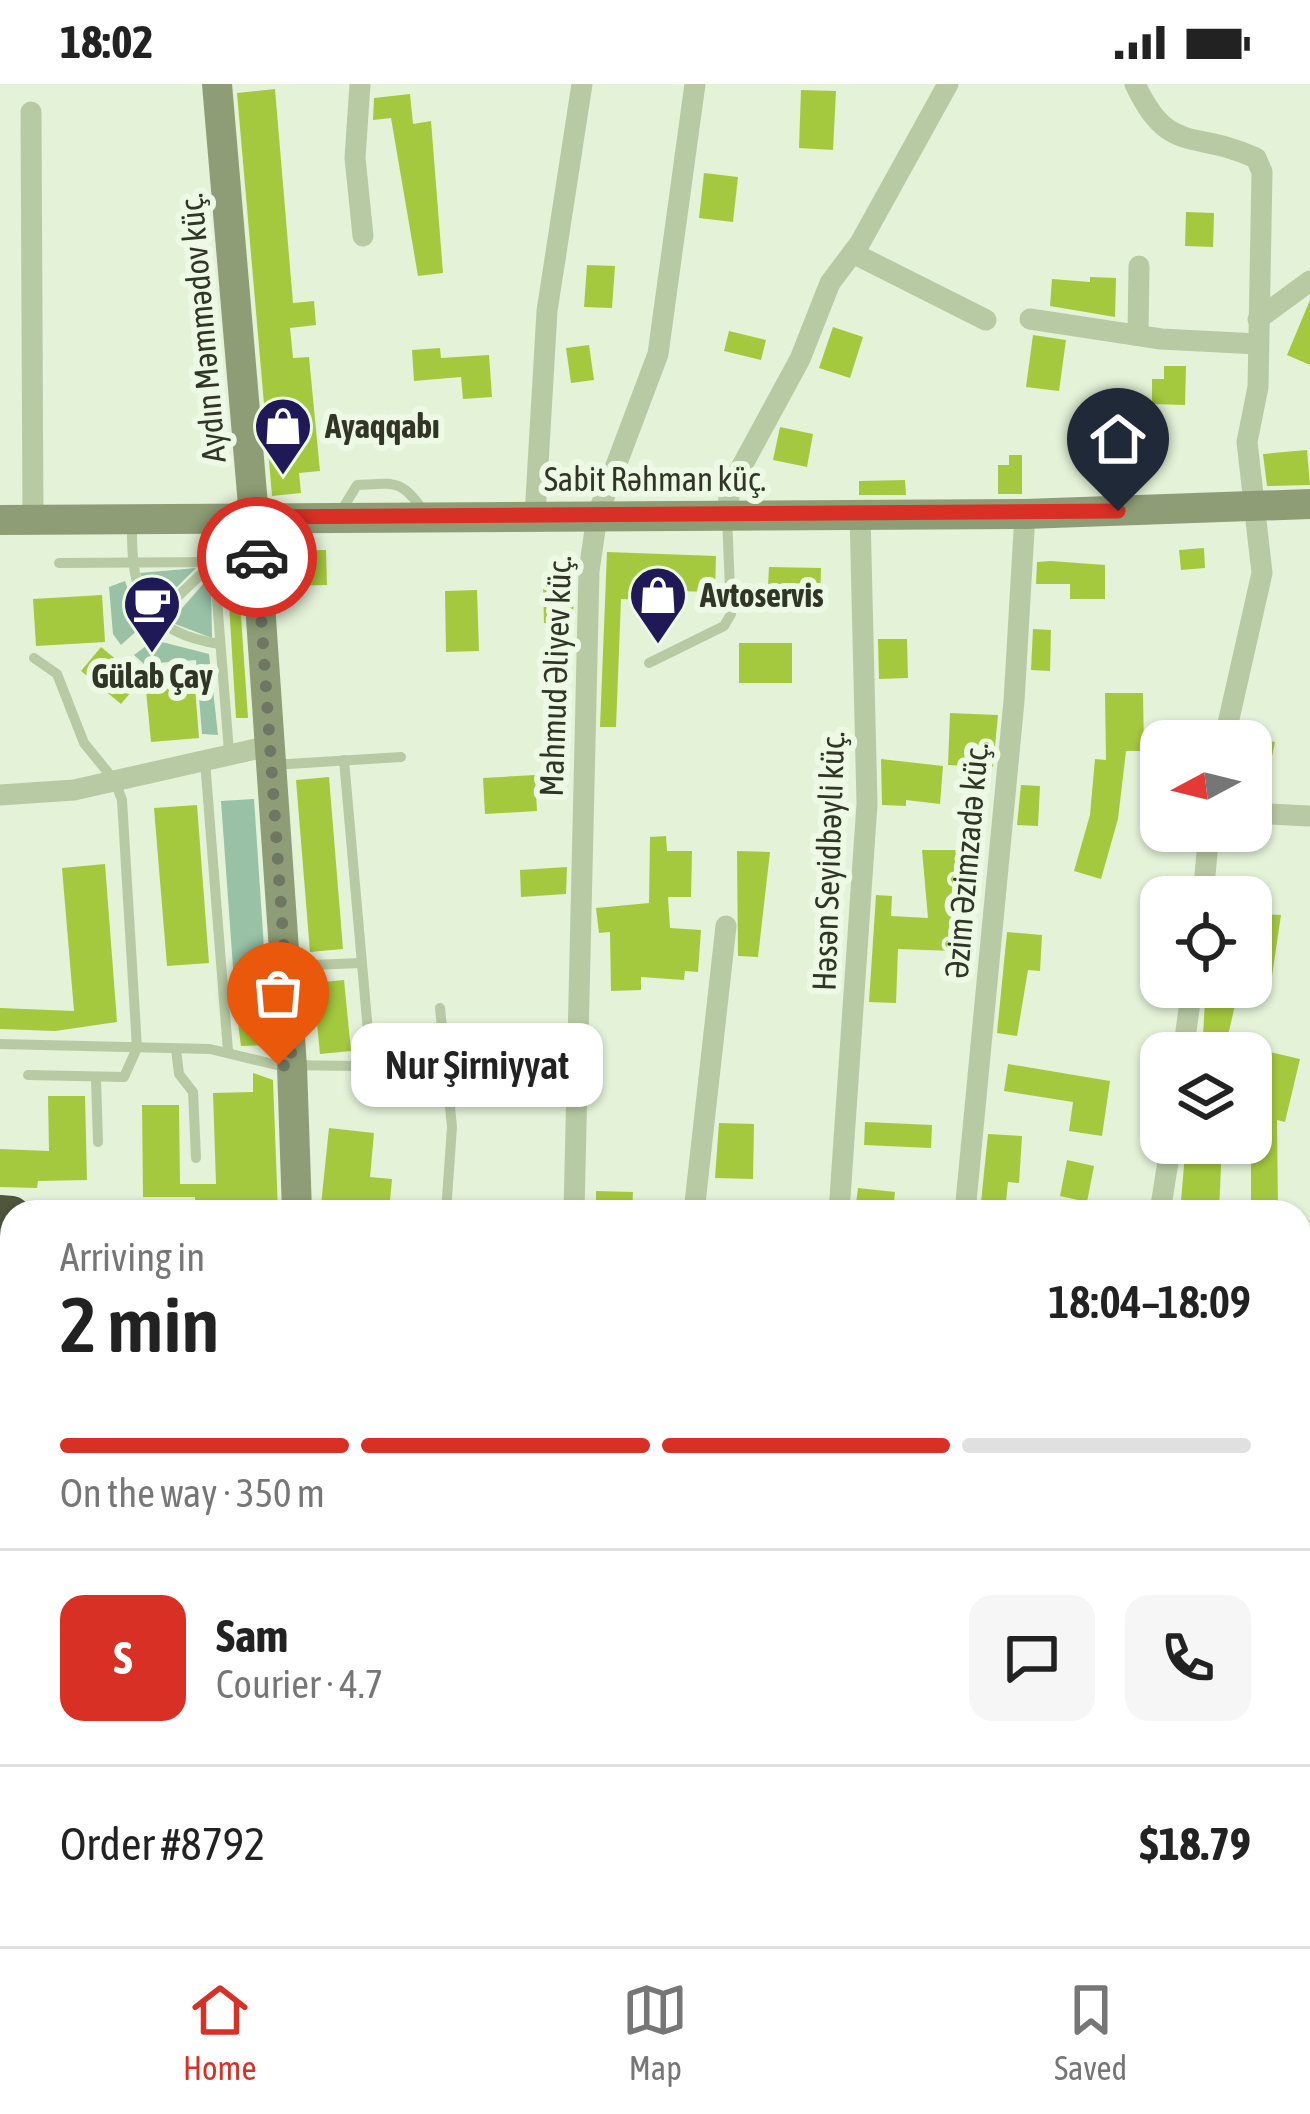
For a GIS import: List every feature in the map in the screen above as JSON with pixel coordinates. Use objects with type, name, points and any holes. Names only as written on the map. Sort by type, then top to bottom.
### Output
[{"type":"main road","name":"Aydın Məmmədov küç.","points":[[217,84],[254,517],[292,1066],[297,1200]]},
{"type":"main road","name":"Sabit Rəhman küç.","points":[[0,520],[1025,514],[1310,503]]},
{"type":"street","points":[[360,84],[355,145],[363,236]]},
{"type":"street","name":"Mahmud Əliyev küç.","points":[[535,516],[547,311],[582,84]]},
{"type":"street","name":"Mahmud Əliyev küç.","points":[[574,1200],[587,613],[597,516],[658,354],[695,84]]},
{"type":"street","points":[[727,516],[730,488],[800,359],[830,283],[853,253],[948,84]]},
{"type":"street","points":[[1135,84],[1152,120],[1166,132],[1256,158],[1262,172],[1258,388],[1247,442],[1262,573],[1229,720]]},
{"type":"street","points":[[31,112],[33,520]]},
{"type":"street","points":[[853,253],[986,320]]},
{"type":"street","points":[[1138,266],[1138,334]]},
{"type":"street","points":[[1258,319],[1310,281]]},
{"type":"street","points":[[1030,319],[1258,344]]},
{"type":"street","name":"Həsən Seyidbəyli küç.","points":[[840,1200],[867,803],[860,512]]},
{"type":"street","name":"Əzim Əzimzadə küç.","points":[[966,1200],[1014,701],[1025,514]]},
{"type":"street","points":[[0,795],[115,782],[229,752],[270,756]]},
{"type":"street","points":[[1272,814],[1308,816]]},
{"type":"street","points":[[695,1200],[726,926]]},
{"type":"street","points":[[1162,1200],[1168,1164]]},
{"type":"lane","points":[[649,663],[724,626],[730,614],[727,516]]},
{"type":"lane","points":[[132,520],[133,582],[155,618],[174,631],[220,644]]},
{"type":"lane","points":[[59,563],[214,562]]},
{"type":"lane","points":[[155,618],[214,562]]},
{"type":"lane","points":[[214,562],[229,752]]},
{"type":"lane","points":[[28,1075],[124,1077],[137,1048],[125,834],[115,782],[84,743],[57,674],[34,658]]},
{"type":"lane","points":[[270,756],[401,757]]},
{"type":"lane","points":[[205,760],[229,1051]]},
{"type":"lane","points":[[0,1045],[229,1051],[292,1066],[351,1068],[366,1061],[370,1054],[344,760]]},
{"type":"lane","points":[[285,967],[360,963]]},
{"type":"lane","points":[[440,1008],[452,1127],[447,1200]]},
{"type":"lane","points":[[176,1049],[179,1074],[193,1092],[196,1158]]},
{"type":"lane","points":[[97,1079],[98,1142]]},
{"type":"green space","points":[[196,568],[156,608],[140,573]]},
{"type":"green space","points":[[211,575],[212,638],[170,622]]},
{"type":"green space","points":[[125,581],[141,627],[121,645],[113,634],[109,587]]},
{"type":"green space","points":[[154,640],[209,654],[218,735],[202,734],[196,660],[144,664],[134,655]]},
{"type":"green space","points":[[254,799],[267,993],[235,995],[221,801]]},
{"type":"building","points":[[275,89],[293,303],[314,301],[316,325],[290,328],[293,358],[309,357],[320,471],[299,473],[301,493],[272,496],[237,93]]},
{"type":"building","points":[[801,90],[836,91],[833,150],[799,148]]},
{"type":"building","points":[[410,94],[413,124],[431,121],[443,273],[418,276],[391,118],[373,120],[374,98]]},
{"type":"building","points":[[704,173],[738,177],[733,222],[699,218]]},
{"type":"building","points":[[1186,212],[1214,213],[1213,247],[1185,246]]},
{"type":"building","points":[[587,265],[615,266],[612,308],[584,307]]},
{"type":"building","points":[[1090,277],[1116,278],[1115,317],[1050,306],[1052,279],[1090,282]]},
{"type":"building","points":[[1310,300],[1310,365],[1287,355]]},
{"type":"building","points":[[833,327],[863,337],[850,378],[819,368]]},
{"type":"building","points":[[729,331],[766,340],[761,360],[724,351]]},
{"type":"building","points":[[1033,335],[1066,340],[1059,391],[1026,387]]},
{"type":"building","points":[[589,345],[594,380],[571,383],[566,348]]},
{"type":"building","points":[[440,348],[441,358],[489,355],[492,397],[463,399],[461,377],[414,381],[412,350]]},
{"type":"building","points":[[1164,366],[1186,366],[1185,405],[1152,404],[1152,379],[1164,379]]},
{"type":"building","points":[[780,427],[813,434],[807,467],[773,460]]},
{"type":"building","points":[[1307,450],[1310,485],[1267,486],[1263,454]]},
{"type":"building","points":[[1009,455],[1022,455],[1022,494],[998,494],[998,465],[1009,465]]},
{"type":"building","points":[[905,480],[906,495],[859,495],[859,481]]},
{"type":"building","points":[[1204,548],[1205,568],[1181,570],[1179,550]]},
{"type":"building","points":[[326,550],[327,585],[278,586],[276,551]]},
{"type":"building","points":[[607,552],[716,556],[715,592],[674,591],[674,601],[621,599],[616,727],[600,727]]},
{"type":"building","points":[[1037,562],[1105,565],[1105,599],[1070,599],[1070,584],[1036,584]]},
{"type":"building","points":[[769,567],[821,568],[820,606],[767,605]]},
{"type":"building","points":[[574,581],[573,622],[544,623],[543,583]]},
{"type":"building","points":[[228,587],[239,587],[248,718],[236,718]]},
{"type":"building","points":[[477,590],[479,651],[446,652],[445,591]]},
{"type":"building","points":[[102,595],[105,642],[36,646],[33,599]]},
{"type":"building","points":[[1033,629],[1051,630],[1050,671],[1031,670]]},
{"type":"building","points":[[878,639],[907,639],[908,678],[879,679]]},
{"type":"building","points":[[739,643],[792,643],[792,683],[739,683]]},
{"type":"building","points":[[101,647],[141,680],[121,704],[81,671]]},
{"type":"building","points":[[194,675],[199,738],[151,742],[145,680]]},
{"type":"building","points":[[1105,693],[1143,693],[1140,751],[1126,751],[1118,819],[1101,879],[1074,871],[1090,815],[1095,759],[1106,760]]},
{"type":"building","points":[[950,713],[998,715],[993,767],[948,765]]},
{"type":"building","points":[[881,759],[943,766],[940,804],[906,800],[906,806],[882,805]]},
{"type":"building","points":[[535,775],[537,811],[485,814],[483,778]]},
{"type":"building","points":[[329,777],[343,949],[310,952],[296,780]]},
{"type":"building","points":[[1021,785],[1040,786],[1038,826],[1017,825]]},
{"type":"building","points":[[197,805],[209,963],[167,966],[154,808]]},
{"type":"building","points":[[666,836],[667,851],[692,851],[691,897],[668,897],[670,928],[701,930],[698,972],[685,971],[684,980],[641,977],[641,990],[611,991],[610,932],[599,933],[596,908],[649,903],[650,837]]},
{"type":"building","points":[[922,850],[971,850],[971,885],[955,885],[954,951],[898,949],[896,1003],[869,1002],[876,895],[892,896],[891,916],[928,918]]},
{"type":"building","points":[[737,851],[770,852],[758,957],[738,956]]},
{"type":"building","points":[[105,864],[117,1022],[55,1031],[0,1029],[0,1008],[74,1011],[62,868]]},
{"type":"building","points":[[567,867],[566,894],[521,897],[520,870]]},
{"type":"building","points":[[1272,915],[1281,915],[1272,976]]},
{"type":"building","points":[[1007,932],[1042,935],[1040,971],[1028,970],[1017,1036],[997,1033]]},
{"type":"building","points":[[344,980],[351,1051],[320,1054],[313,983]]},
{"type":"building","points":[[268,998],[270,1045],[241,1046],[235,1000]]},
{"type":"building","points":[[1205,1008],[1234,1008],[1229,1032],[1203,1032]]},
{"type":"building","points":[[509,1023],[563,1024],[563,1061],[509,1060]]},
{"type":"building","points":[[1272,1052],[1300,1059],[1285,1122],[1277,1120],[1278,1200],[1251,1200],[1251,1164],[1272,1164]]},
{"type":"building","points":[[1008,1064],[1110,1081],[1102,1136],[1069,1131],[1073,1102],[1004,1091]]},
{"type":"building","points":[[253,1073],[273,1080],[278,1200],[143,1197],[142,1105],[179,1105],[180,1184],[216,1184],[213,1093],[253,1092]]},
{"type":"building","points":[[48,1096],[85,1096],[87,1180],[38,1181],[37,1188],[0,1187],[0,1149],[49,1151]]},
{"type":"building","points":[[865,1122],[932,1125],[931,1148],[864,1145]]},
{"type":"building","points":[[719,1123],[754,1124],[753,1179],[715,1178]]},
{"type":"building","points":[[329,1128],[374,1133],[370,1177],[392,1179],[390,1200],[322,1200]]},
{"type":"building","points":[[988,1134],[1022,1136],[1019,1183],[1008,1182],[1006,1200],[981,1200]]},
{"type":"building","points":[[1067,1160],[1094,1166],[1087,1200],[1060,1196]]},
{"type":"building","points":[[1184,1164],[1221,1164],[1220,1200],[1181,1200]]},
{"type":"building","points":[[858,1188],[895,1192],[894,1200],[856,1200]]},
{"type":"building","points":[[596,1191],[633,1192],[633,1200],[596,1200]]},
{"type":"way so far","points":[[257,557],[292,1066],[278,1065]]},
{"type":"place","name":"Ayaqqabı","points":[[283,477]]},
{"type":"place","name":"Avtoservis","points":[[658,646]]},
{"type":"place","name":"Gülab Çay","points":[[152,655]]},
{"type":"place","name":"Nur Şirniyyat","points":[[278,1065]]},
{"type":"route","points":[[257,557],[254,517],[1118,511]]}]
